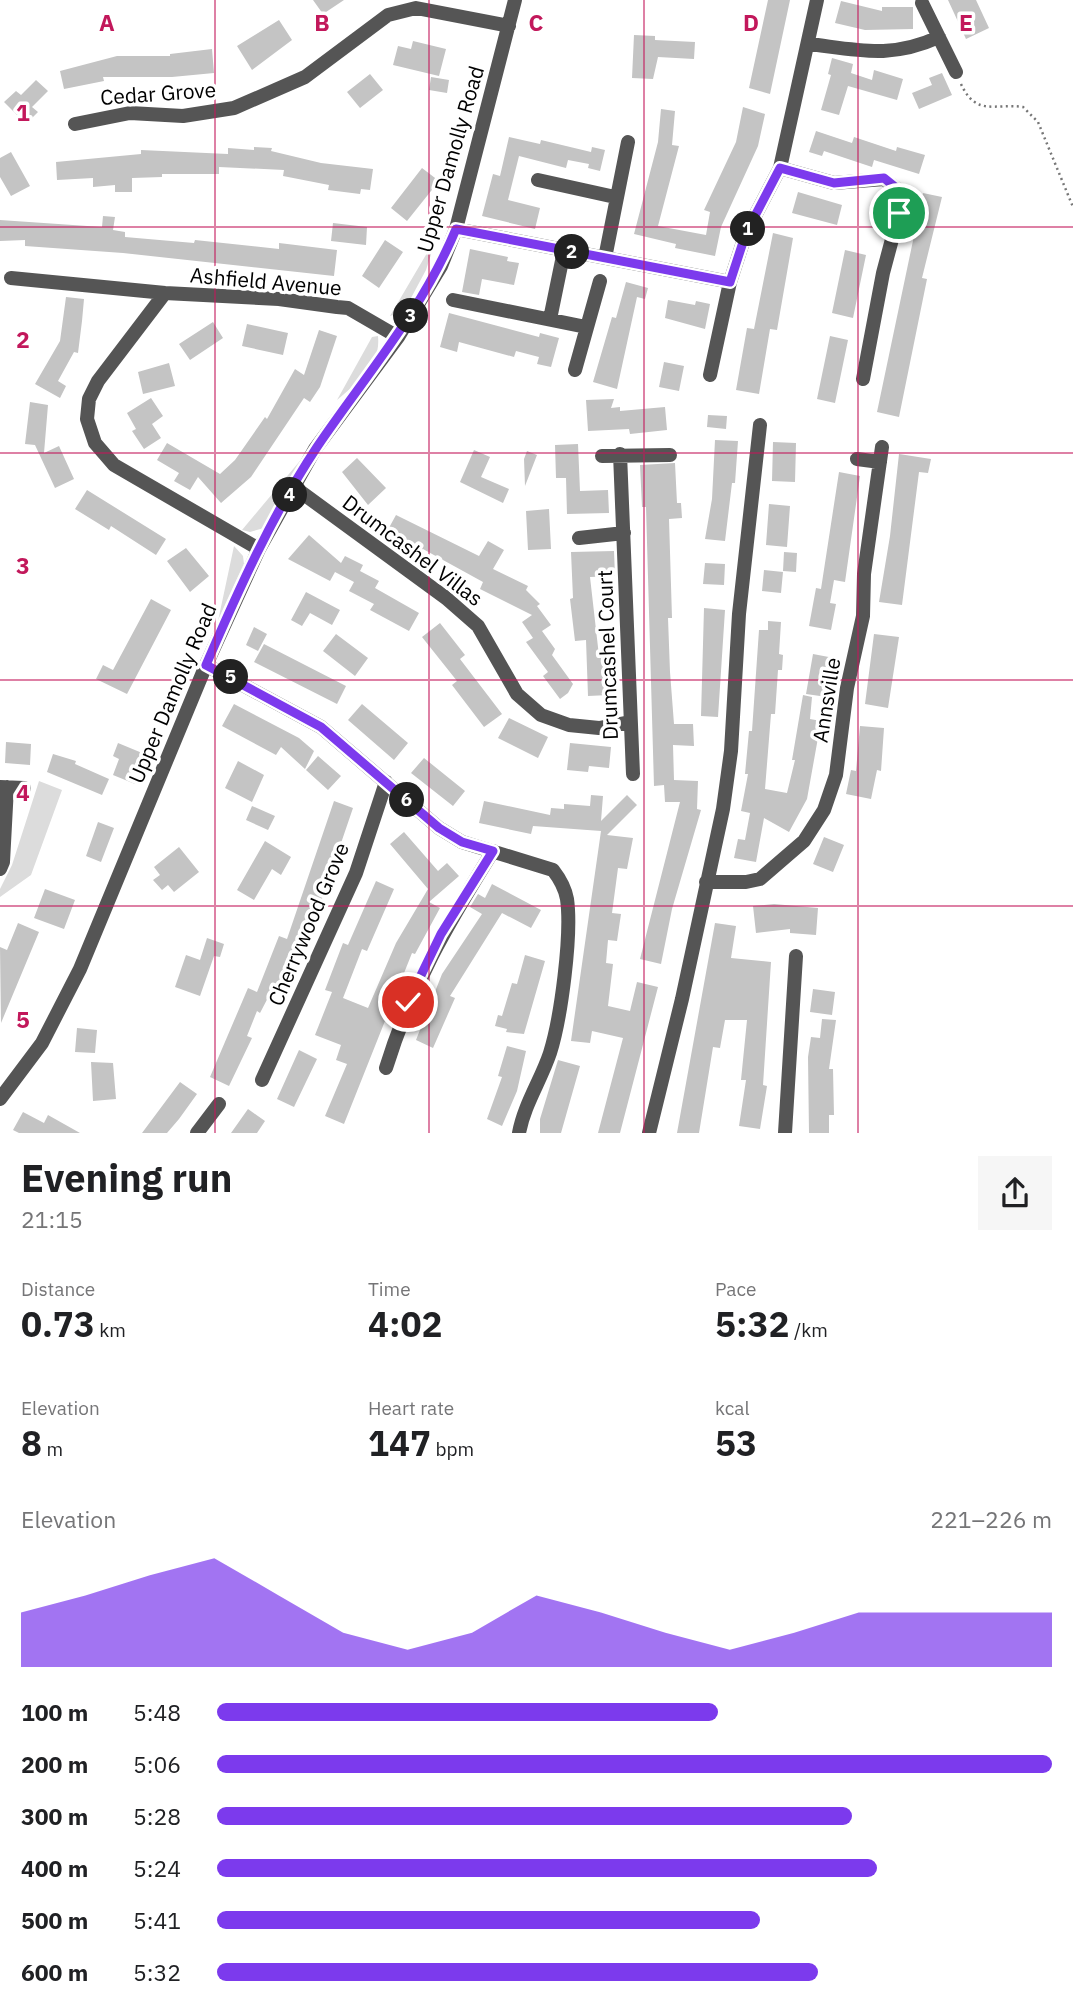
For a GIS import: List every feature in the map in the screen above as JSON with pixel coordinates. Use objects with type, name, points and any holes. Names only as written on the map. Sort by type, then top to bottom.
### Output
[{"type":"street","name":"Upper Damolly Road","points":[[0,1099],[42,1043],[80,969],[206,665],[259,549],[316,449],[398,337],[441,266],[456,229],[516,0]]},
{"type":"street","points":[[710,375],[730,282],[746,233],[780,168],[817,0]]},
{"type":"street","points":[[922,4],[956,72]]},
{"type":"street","name":"Cedar Grove","points":[[75,124],[130,113],[183,116],[234,108],[305,78],[388,15],[416,8],[509,26]]},
{"type":"street","points":[[809,44],[887,52],[912,50],[939,37]]},
{"type":"street","points":[[605,258],[628,142]]},
{"type":"street","points":[[780,168],[834,183],[884,178],[900,191],[899,213],[883,273],[863,379]]},
{"type":"street","points":[[538,180],[615,197]]},
{"type":"street","points":[[456,229],[730,282]]},
{"type":"street","points":[[550,319],[564,251]]},
{"type":"street","name":"Ashfield Avenue","points":[[11,278],[165,293],[279,299],[348,309],[398,337]]},
{"type":"street","points":[[575,370],[600,281]]},
{"type":"street","name":"Ashfield Avenue","points":[[165,293],[99,380],[89,399],[87,419],[94,443],[114,465],[259,549]]},
{"type":"street","points":[[453,300],[586,327]]},
{"type":"street","points":[[649,1133],[682,999],[723,809],[731,751],[739,614],[760,425]]},
{"type":"street","name":"Drumcashel Court","points":[[620,454],[633,774]]},
{"type":"street","name":"Annsville","points":[[706,882],[760,879],[804,841],[824,810],[836,775],[846,688],[863,616],[864,574],[881,454],[858,459]]},
{"type":"street","points":[[602,456],[670,455]]},
{"type":"street","name":"Drumcashel Villas","points":[[294,487],[446,598],[478,626],[517,694],[541,715],[569,725],[599,728],[630,722]]},
{"type":"street","points":[[579,538],[624,533]]},
{"type":"street","points":[[206,665],[321,727],[439,828],[462,842],[553,870],[562,881],[567,899],[562,983],[555,1031],[550,1052],[519,1133]]},
{"type":"street","name":"Cherrywood Grove","points":[[262,1080],[356,873],[386,782]]},
{"type":"street","points":[[0,869],[4,862],[4,787],[24,788]]},
{"type":"street","points":[[386,1068],[421,973],[441,934],[493,851]]},
{"type":"street","points":[[785,1133],[796,956]]},
{"type":"street","points":[[197,1133],[219,1104]]},
{"type":"path","points":[[956,72],[968,99],[983,107],[1023,107],[1038,122],[1073,207]]},
{"type":"shaded area","points":[[437,236],[426,270],[404,311],[390,316]]},
{"type":"shaded area","points":[[378,336],[378,347],[372,365],[360,380],[337,400],[372,337]]},
{"type":"shaded area","points":[[304,456],[264,528],[250,532],[242,530]]},
{"type":"shaded area","points":[[234,546],[243,556],[244,564],[218,621]]},
{"type":"shaded area","points":[[39,781],[62,790],[31,875],[0,897],[0,889],[12,865]]},
{"type":"building","points":[[313,0],[344,0],[323,14]]},
{"type":"building","points":[[768,0],[790,0],[770,94],[749,88]]},
{"type":"building","points":[[948,0],[976,0],[989,28],[966,39]]},
{"type":"building","points":[[841,1],[882,11],[882,7],[913,7],[913,29],[865,30],[835,23]]},
{"type":"building","points":[[279,20],[292,40],[252,70],[237,46]]},
{"type":"building","points":[[634,35],[655,36],[655,40],[695,42],[694,59],[658,57],[653,79],[632,78]]},
{"type":"building","points":[[413,41],[446,49],[439,76],[393,65],[398,46],[411,49]]},
{"type":"building","points":[[212,49],[214,73],[172,77],[103,77],[104,81],[64,89],[60,71],[117,56],[170,56]]},
{"type":"building","points":[[832,58],[853,64],[851,73],[872,80],[874,70],[903,79],[897,100],[848,86],[839,115],[821,110],[831,75],[828,74]]},
{"type":"building","points":[[942,73],[952,95],[919,109],[912,93],[932,85],[929,78]]},
{"type":"building","points":[[370,74],[383,90],[360,108],[347,92]]},
{"type":"building","points":[[431,77],[449,80],[447,93],[429,90]]},
{"type":"building","points":[[36,80],[48,91],[32,107],[38,112],[26,124],[4,102],[16,91],[21,95]]},
{"type":"building","points":[[743,107],[765,114],[758,146],[721,227],[715,256],[675,248],[676,244],[634,234],[658,142],[661,109],[675,111],[672,145],[679,146],[658,226],[706,235],[710,212],[704,210],[736,142]]},
{"type":"building","points":[[816,131],[852,143],[854,137],[896,151],[897,147],[925,155],[919,174],[874,160],[872,167],[824,151],[822,156],[809,152]]},
{"type":"building","points":[[509,137],[540,144],[541,140],[591,152],[592,147],[605,150],[600,171],[588,168],[589,164],[568,160],[566,168],[519,156],[508,200],[540,208],[535,229],[482,216],[493,174],[500,176]]},
{"type":"building","points":[[254,147],[272,148],[271,151],[321,163],[373,169],[370,190],[361,189],[360,194],[328,190],[329,185],[283,176],[284,170],[219,167],[219,174],[162,174],[162,177],[132,178],[132,192],[115,192],[115,185],[93,187],[93,178],[57,180],[56,162],[141,154],[141,150],[228,154],[228,148],[254,150]]},
{"type":"building","points":[[11,152],[30,186],[11,196],[0,177],[0,158]]},
{"type":"building","points":[[422,168],[439,181],[407,221],[391,208]]},
{"type":"building","points":[[798,192],[842,205],[837,225],[792,213]]},
{"type":"building","points":[[923,193],[942,197],[922,278],[927,279],[899,417],[877,412]]},
{"type":"building","points":[[103,216],[115,217],[113,230],[125,232],[125,237],[194,243],[195,240],[279,249],[279,243],[337,250],[334,276],[123,253],[25,246],[25,240],[0,241],[0,220],[102,227]]},
{"type":"building","points":[[333,223],[367,227],[366,245],[331,241]]},
{"type":"building","points":[[773,233],[793,238],[777,330],[770,329],[759,394],[736,390],[747,328],[754,329]]},
{"type":"building","points":[[385,240],[403,252],[379,288],[362,276]]},
{"type":"building","points":[[470,249],[508,257],[507,261],[519,263],[514,285],[482,279],[479,295],[462,292]]},
{"type":"building","points":[[845,250],[866,255],[853,318],[832,313]]},
{"type":"building","points":[[626,282],[648,288],[645,299],[637,297],[617,389],[593,382],[612,317],[616,318]]},
{"type":"building","points":[[66,297],[84,299],[78,353],[74,352],[58,381],[66,386],[60,398],[35,384],[60,341]]},
{"type":"building","points":[[668,300],[695,305],[696,301],[710,304],[705,329],[665,318]]},
{"type":"building","points":[[449,313],[539,337],[540,333],[559,338],[551,367],[537,364],[539,357],[516,351],[514,357],[459,342],[457,352],[440,347]]},
{"type":"building","points":[[213,322],[223,338],[190,360],[179,344]]},
{"type":"building","points":[[247,324],[288,333],[283,355],[242,346]]},
{"type":"building","points":[[319,330],[337,336],[320,387],[310,402],[304,398],[251,477],[221,503],[198,477],[190,490],[174,481],[179,473],[157,460],[167,443],[220,474],[235,460],[265,417],[267,419],[295,369],[304,375]]},
{"type":"building","points":[[830,336],[848,340],[835,403],[817,399]]},
{"type":"building","points":[[664,362],[684,366],[679,391],[659,387]]},
{"type":"building","points":[[169,363],[175,386],[143,394],[138,372]]},
{"type":"building","points":[[151,398],[163,416],[152,424],[161,438],[144,449],[132,431],[136,429],[127,413]]},
{"type":"building","points":[[614,399],[611,408],[620,407],[620,411],[665,407],[667,430],[630,434],[629,429],[588,431],[586,400]]},
{"type":"building","points":[[30,402],[48,405],[44,453],[59,446],[74,479],[55,488],[35,445],[25,444]]},
{"type":"building","points":[[708,415],[727,416],[726,429],[707,427]]},
{"type":"building","points":[[715,440],[738,441],[735,483],[732,483],[725,541],[705,539],[712,499]]},
{"type":"building","points":[[773,442],[796,443],[795,482],[772,481]]},
{"type":"building","points":[[578,444],[580,491],[608,490],[609,513],[567,514],[566,478],[556,478],[555,445]]},
{"type":"building","points":[[474,450],[490,457],[481,477],[509,489],[503,503],[460,482]]},
{"type":"building","points":[[527,451],[537,455],[525,486],[524,459]]},
{"type":"building","points":[[899,454],[931,459],[928,473],[919,472],[902,605],[879,602]]},
{"type":"building","points":[[357,458],[386,488],[368,505],[342,472]]},
{"type":"building","points":[[675,463],[677,503],[681,503],[682,518],[669,519],[672,618],[668,618],[670,672],[674,724],[693,724],[694,746],[673,745],[674,780],[698,781],[697,809],[701,810],[672,909],[661,964],[640,959],[680,802],[665,802],[664,785],[654,786],[646,507],[642,507],[640,465]]},
{"type":"building","points":[[839,472],[860,476],[845,582],[834,580],[830,603],[836,604],[831,630],[809,626],[816,588],[821,589]]},
{"type":"building","points":[[87,490],[166,539],[156,555],[111,526],[109,530],[75,509]]},
{"type":"building","points":[[769,504],[790,506],[787,547],[766,545]]},
{"type":"building","points":[[549,509],[551,549],[528,550],[526,511]]},
{"type":"building","points":[[396,515],[479,556],[488,541],[504,550],[493,569],[528,586],[526,590],[540,604],[537,606],[551,625],[542,631],[555,649],[552,655],[573,684],[568,693],[560,699],[543,676],[548,672],[526,642],[533,638],[522,622],[532,615],[480,589],[483,582],[423,549],[420,553],[385,535]]},
{"type":"building","points":[[309,535],[341,563],[345,556],[363,565],[360,571],[379,581],[375,588],[419,613],[409,631],[370,610],[374,604],[349,591],[354,582],[335,572],[330,581],[288,559]]},
{"type":"building","points":[[186,548],[209,576],[190,592],[167,561]]},
{"type":"building","points":[[614,551],[615,576],[590,577],[599,656],[608,656],[609,695],[588,696],[586,640],[575,641],[570,599],[573,598],[571,552]]},
{"type":"building","points":[[784,552],[797,553],[796,572],[783,571]]},
{"type":"building","points":[[705,563],[725,564],[724,585],[703,584]]},
{"type":"building","points":[[764,570],[783,572],[781,593],[762,591]]},
{"type":"building","points":[[306,592],[340,610],[332,625],[310,613],[302,626],[291,620]]},
{"type":"building","points":[[151,599],[171,610],[127,694],[96,679],[103,665],[113,670]]},
{"type":"building","points":[[704,608],[725,610],[718,717],[701,716]]},
{"type":"building","points":[[768,621],[781,622],[779,654],[783,655],[782,670],[778,670],[775,714],[771,714],[765,789],[787,793],[795,760],[792,760],[803,695],[812,697],[810,719],[821,721],[807,799],[789,832],[764,818],[756,862],[734,858],[738,839],[745,840],[750,813],[741,811],[748,774],[745,774],[749,731],[752,731],[759,630],[768,630]]},
{"type":"building","points":[[440,623],[465,655],[460,659],[502,714],[484,727],[452,685],[457,681],[422,637]]},
{"type":"building","points":[[254,627],[267,634],[258,651],[246,645]]},
{"type":"building","points":[[336,634],[368,658],[355,676],[323,651]]},
{"type":"building","points":[[874,634],[899,637],[888,708],[865,704]]},
{"type":"building","points":[[264,644],[346,686],[337,704],[254,662]]},
{"type":"building","points":[[813,654],[834,658],[827,697],[806,694]]},
{"type":"building","points":[[234,704],[299,738],[314,751],[305,769],[281,747],[276,755],[222,726]]},
{"type":"building","points":[[362,704],[408,743],[394,760],[348,720]]},
{"type":"building","points":[[509,718],[548,737],[538,758],[498,738]]},
{"type":"building","points":[[860,726],[884,728],[881,771],[877,770],[871,799],[846,794],[851,770],[856,771]]},
{"type":"building","points":[[6,742],[31,744],[30,765],[5,763]]},
{"type":"building","points":[[118,743],[147,755],[135,784],[113,775],[119,759],[113,756]]},
{"type":"building","points":[[570,743],[611,747],[609,768],[589,766],[588,772],[567,770]]},
{"type":"building","points":[[53,754],[76,761],[75,764],[109,779],[102,795],[47,772]]},
{"type":"building","points":[[318,756],[341,776],[328,790],[306,770]]},
{"type":"building","points":[[424,758],[465,791],[453,806],[411,773]]},
{"type":"building","points":[[238,761],[264,775],[252,802],[225,788]]},
{"type":"building","points":[[591,795],[603,796],[601,821],[627,795],[637,805],[607,835],[633,838],[627,869],[618,868],[612,913],[621,914],[617,941],[608,940],[606,963],[613,964],[608,1006],[630,1011],[637,982],[658,987],[620,1133],[598,1133],[623,1038],[592,1031],[590,1043],[571,1041],[601,831],[533,826],[531,834],[479,823],[484,801],[550,815],[551,808],[564,809],[564,804],[590,806]]},
{"type":"building","points":[[334,801],[353,808],[312,928],[306,926],[279,993],[272,990],[260,1013],[257,1011],[247,1036],[252,1038],[229,1086],[210,1077],[248,988],[257,992],[279,936],[287,939]]},
{"type":"building","points":[[252,806],[275,816],[268,830],[246,820]]},
{"type":"building","points":[[98,822],[114,828],[101,862],[86,856]]},
{"type":"building","points":[[404,832],[438,871],[447,863],[459,876],[429,902],[440,908],[415,954],[412,953],[344,1124],[325,1116],[347,1064],[336,1060],[341,1045],[315,1035],[332,992],[325,990],[343,943],[348,945],[376,881],[394,889],[367,951],[362,949],[343,998],[368,1008],[396,943],[428,889],[390,844]]},
{"type":"building","points":[[824,837],[844,845],[833,872],[813,864]]},
{"type":"building","points":[[265,841],[291,857],[281,875],[272,869],[254,900],[237,890]]},
{"type":"building","points":[[179,847],[199,872],[174,892],[168,885],[162,890],[153,880],[160,875],[154,867]]},
{"type":"building","points":[[492,884],[541,910],[531,928],[502,913],[450,996],[455,998],[433,1048],[416,1040],[442,974],[482,914],[470,907],[478,894],[485,898]]},
{"type":"building","points":[[45,889],[75,900],[64,929],[34,918]]},
{"type":"building","points":[[774,904],[818,908],[816,935],[790,933],[790,929],[756,933],[753,906]]},
{"type":"building","points":[[18,923],[39,932],[1,1023],[0,947],[7,950]]},
{"type":"building","points":[[715,923],[736,926],[731,958],[771,962],[763,1085],[767,1086],[760,1129],[739,1126],[746,1080],[741,1080],[747,1020],[725,1020],[720,1048],[713,1047],[699,1133],[677,1133]]},
{"type":"building","points":[[207,938],[224,944],[220,957],[214,956],[200,996],[175,987],[186,955],[200,960]]},
{"type":"building","points":[[525,955],[545,961],[524,1034],[506,1032],[507,1029],[495,1026],[498,1015],[502,1016],[512,983],[517,984]]},
{"type":"building","points":[[813,989],[835,992],[832,1015],[810,1012]]},
{"type":"building","points":[[822,1019],[836,1020],[829,1069],[833,1069],[834,1115],[829,1115],[829,1133],[809,1133],[808,1057],[811,1037],[820,1038]]},
{"type":"building","points":[[77,1028],[97,1030],[95,1053],[75,1052]]},
{"type":"building","points":[[507,1046],[526,1051],[517,1091],[502,1126],[487,1119],[502,1077],[498,1076]]},
{"type":"building","points":[[299,1050],[317,1059],[294,1107],[277,1099]]},
{"type":"building","points":[[558,1060],[580,1066],[561,1133],[540,1133],[540,1119]]},
{"type":"building","points":[[91,1062],[113,1063],[116,1099],[93,1101]]},
{"type":"building","points":[[180,1082],[197,1094],[179,1119],[167,1133],[142,1133]]},
{"type":"building","points":[[248,1109],[265,1121],[257,1133],[231,1133]]},
{"type":"building","points":[[23,1112],[44,1123],[48,1115],[80,1133],[19,1133],[13,1130]]},
{"type":"route","points":[[408,1002],[441,934],[493,851],[462,842],[439,828],[321,727],[260,691],[206,665],[259,549],[316,449],[398,337],[441,266],[456,229],[730,282],[746,233],[780,168],[834,183],[884,178],[900,191],[899,213]]}]
